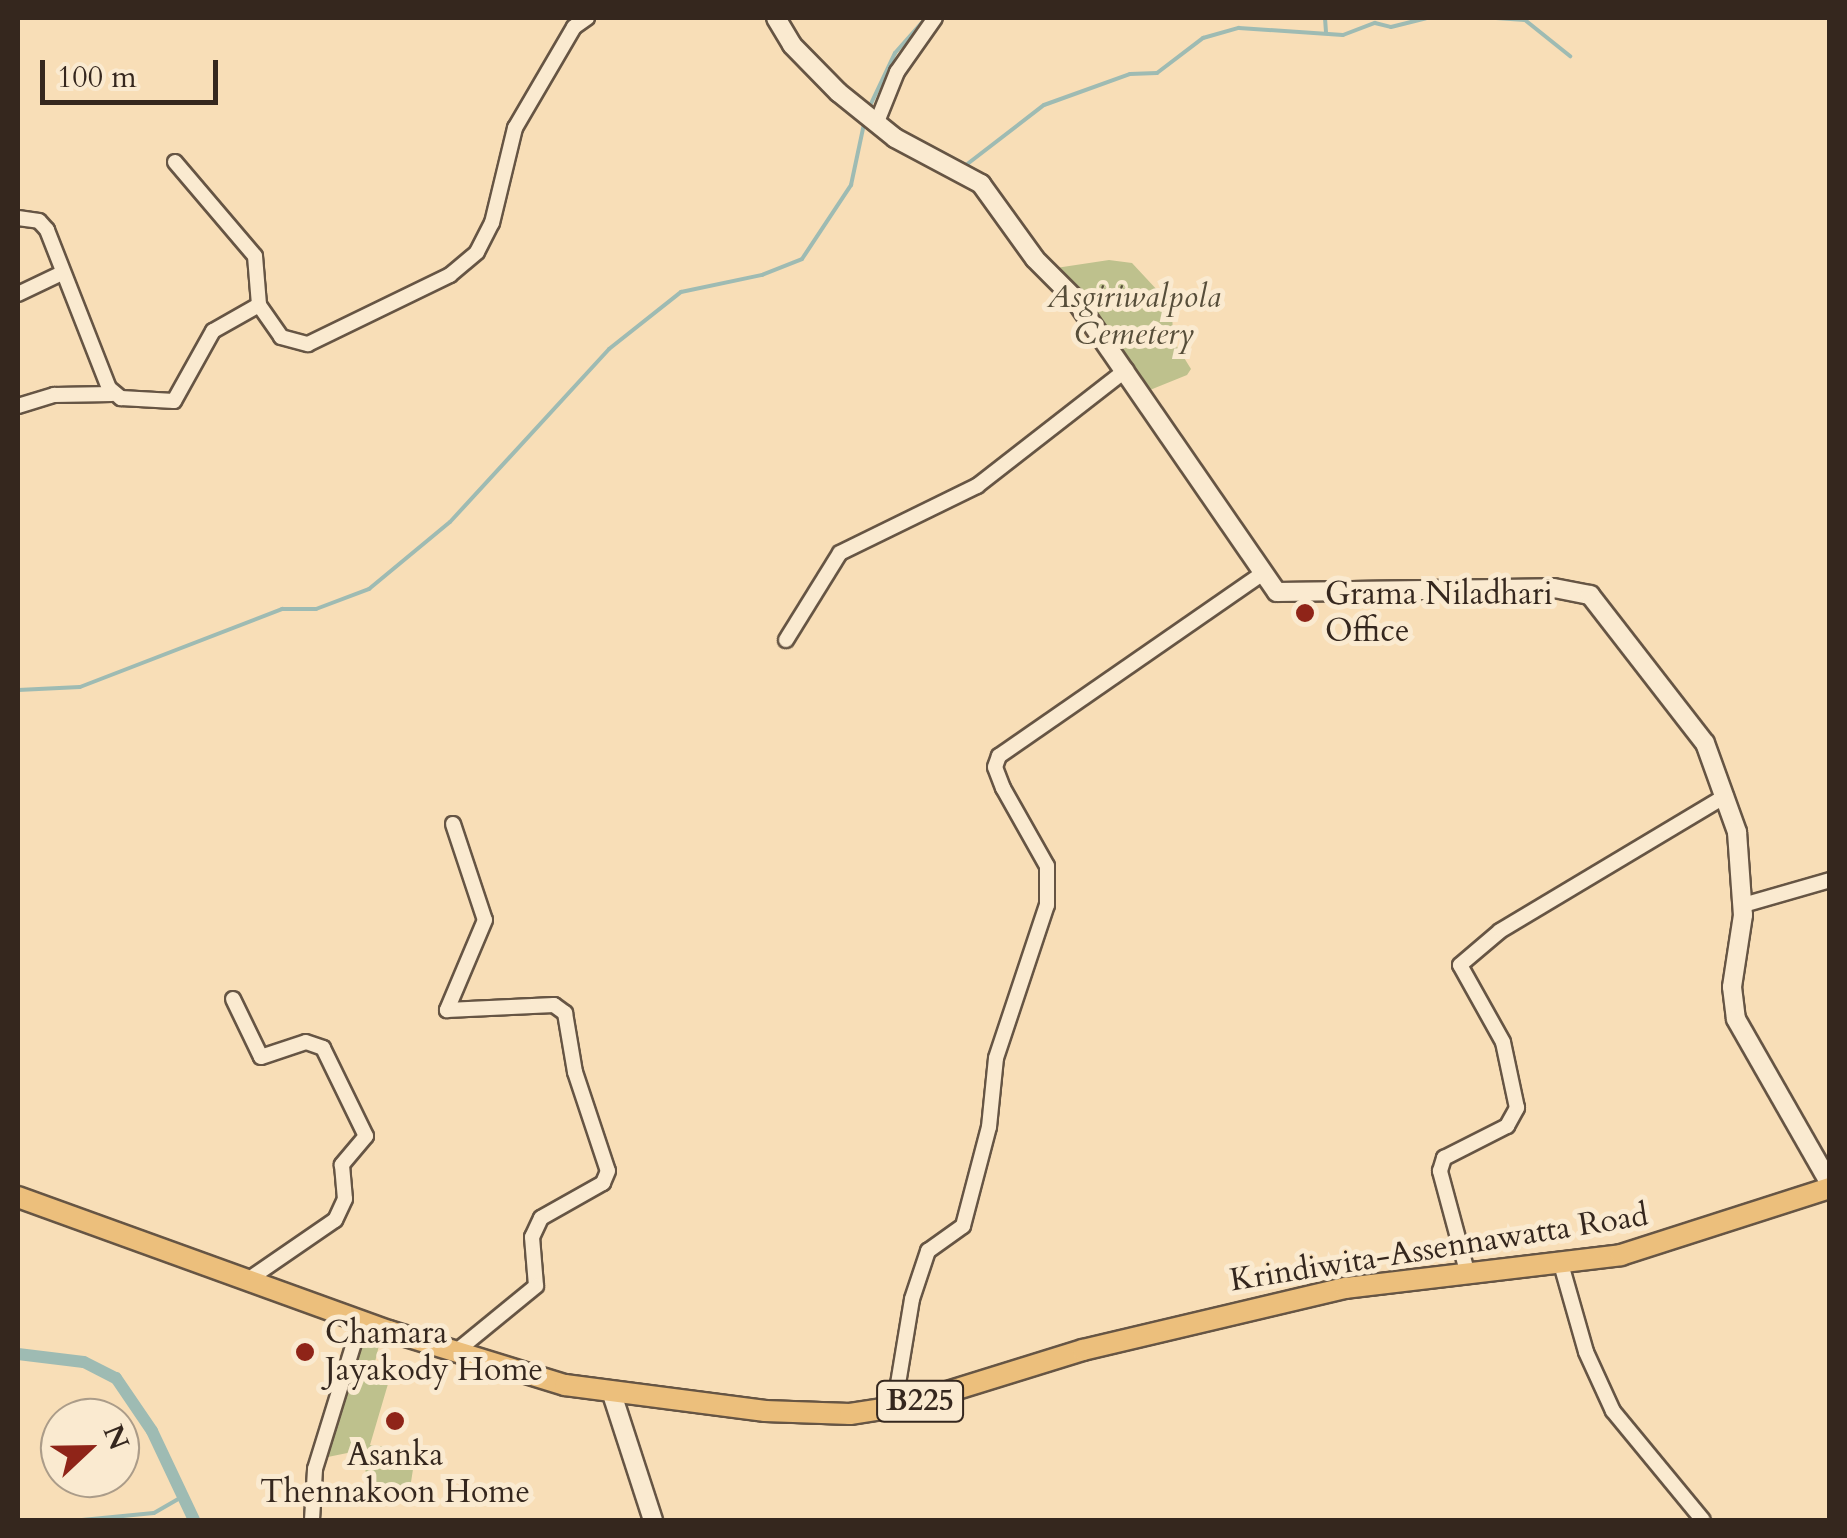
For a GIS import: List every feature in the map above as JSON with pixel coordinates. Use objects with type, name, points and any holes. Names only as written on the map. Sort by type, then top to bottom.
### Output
[{"type":"main road","name":"Krindiwita-Assennawatta Road","points":[[18,1197],[454,1353],[612,1394],[765,1412],[894,1408],[1083,1350],[1254,1307],[1346,1288],[1622,1255],[1830,1186]]},
{"type":"street","points":[[776,18],[814,70],[877,122],[982,184],[1126,370],[1277,592],[1304,596],[1430,588],[1590,595],[1688,718],[1726,796],[1738,832],[1743,905],[1732,987],[1736,1019],[1830,1186]]},
{"type":"street","points":[[877,122],[897,72],[935,18]]},
{"type":"street","points":[[175,162],[255,256],[259,306],[281,337],[308,344],[450,276],[477,252],[492,223],[515,128],[578,21]]},
{"type":"street","points":[[18,218],[38,220],[47,230],[60,274],[112,394]]},
{"type":"street","points":[[18,294],[60,274]]},
{"type":"street","points":[[18,406],[54,394],[112,394],[174,401],[213,330],[259,306]]},
{"type":"street","points":[[786,640],[840,554],[977,486],[1126,370]]},
{"type":"street","points":[[894,1408],[912,1299],[928,1250],[963,1226],[989,1127],[996,1058],[1047,905],[1047,866],[994,768],[999,756],[1262,574]]},
{"type":"street","points":[[1468,1276],[1440,1170],[1453,1151],[1514,1120],[1516,1098],[1503,1042],[1460,965],[1500,930],[1726,796]]},
{"type":"street","points":[[453,824],[485,920],[447,1010],[554,1005],[564,1013],[575,1072],[608,1171],[603,1183],[534,1226],[536,1286],[454,1353]]},
{"type":"street","points":[[1743,905],[1830,880]]},
{"type":"street","points":[[233,1000],[261,1056],[306,1042],[323,1048],[366,1136],[342,1166],[345,1199],[335,1220],[252,1278]]},
{"type":"street","points":[[1561,1264],[1586,1352],[1613,1411],[1703,1520]]},
{"type":"street","points":[[312,1520],[315,1469],[361,1320]]},
{"type":"street","points":[[612,1394],[653,1520]]},
{"type":"green space","name":"Asgiriwalpola Cemetery","points":[[1109,260],[1132,263],[1172,306],[1173,340],[1191,369],[1187,375],[1145,392],[1056,268]]},
{"type":"green space","points":[[361,1320],[383,1329],[375,1362],[393,1367],[370,1445],[416,1450],[409,1495],[378,1502],[369,1491],[362,1450],[318,1459]]},
{"type":"waterway","points":[[868,110],[895,53],[926,18]]},
{"type":"waterway","points":[[1325,18],[1326,33]]},
{"type":"waterway","points":[[895,128],[966,165],[1044,105],[1130,74],[1157,73],[1203,38],[1239,28],[1343,35],[1375,23],[1391,27],[1426,18]]},
{"type":"waterway","points":[[1496,18],[1525,20],[1570,56]]},
{"type":"waterway","points":[[18,690],[80,687],[282,609],[316,609],[369,589],[450,522],[609,349],[681,292],[762,275],[802,259],[851,185],[864,124]]},
{"type":"waterway","points":[[18,1354],[84,1362],[116,1378],[152,1431],[194,1520]]},
{"type":"waterway","points":[[82,1520],[154,1513],[182,1497]]},
{"type":"place","name":"Grama Niladhari Office","points":[[1305,613]]},
{"type":"place","name":"Chamara Jayakody Home","points":[[305,1352]]},
{"type":"place","name":"Asanka Thennakoon Home","points":[[395,1421]]}]
